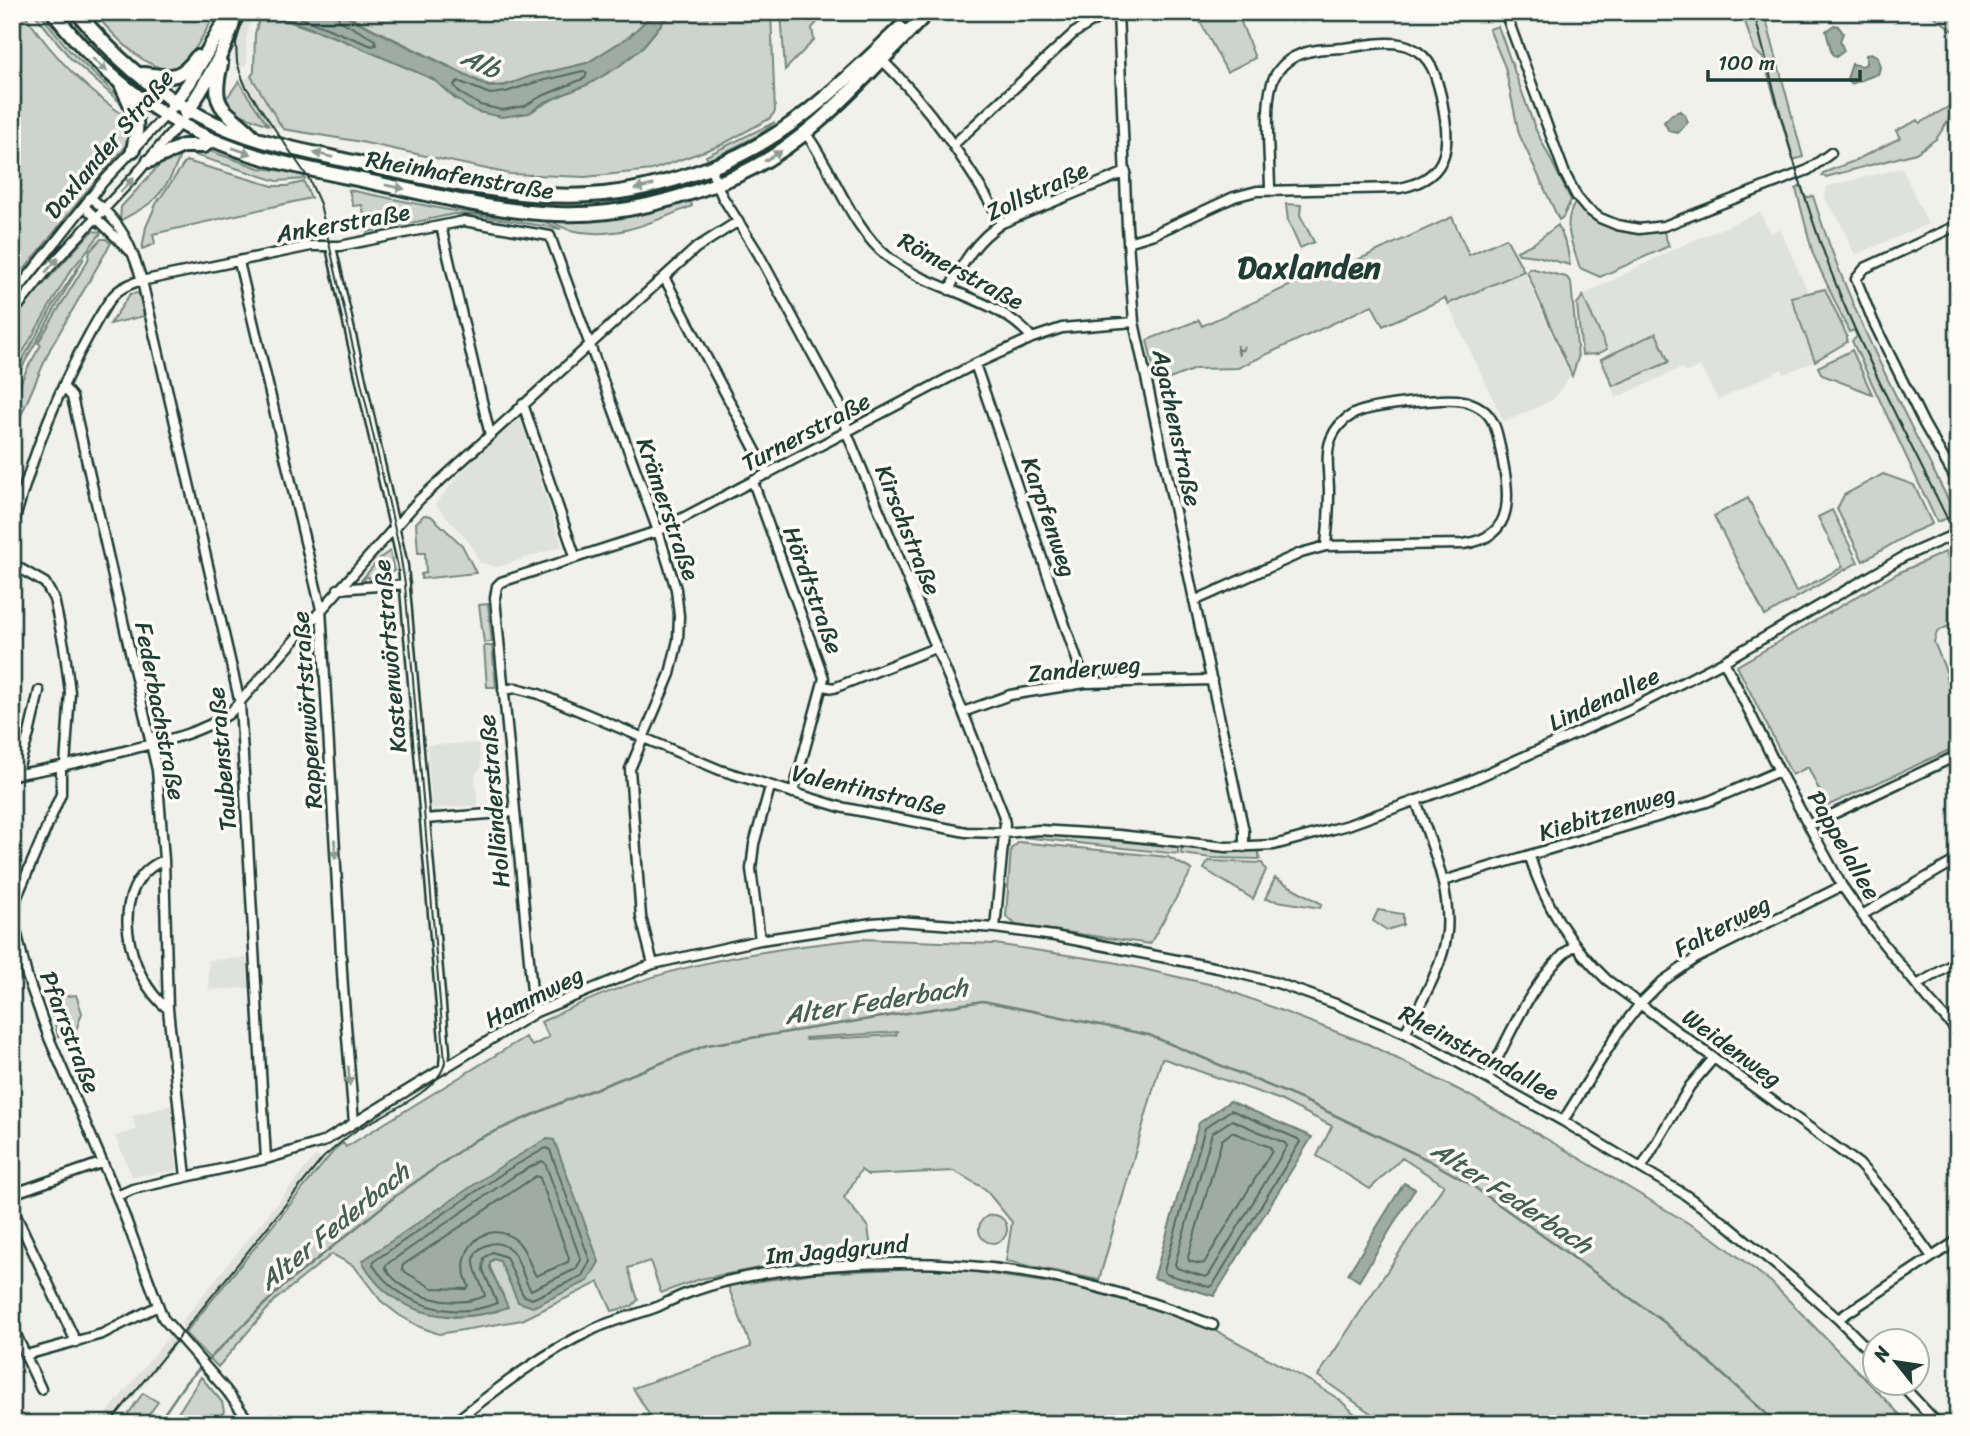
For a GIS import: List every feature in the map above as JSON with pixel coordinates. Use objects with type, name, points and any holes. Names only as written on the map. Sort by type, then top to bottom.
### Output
[{"type":"main road","name":"Rheinhafenstraße","points":[[52,12],[79,45],[121,84],[166,115],[213,140],[253,155],[316,170],[483,205],[556,215],[640,207],[687,195],[754,167],[784,149],[805,132],[928,12]]},
{"type":"main road","name":"Rheinhafenstraße","points":[[76,12],[114,53],[138,74],[176,101],[221,126],[255,138],[390,170],[519,193],[555,196],[593,195],[638,189],[710,168],[754,147],[808,113],[840,87],[916,12]]},
{"type":"main road","name":"Daxlander Straße","points":[[180,123],[213,68],[232,12]]},
{"type":"main road","points":[[138,74],[160,77],[180,74],[223,33]]},
{"type":"main road","points":[[223,33],[217,97],[225,113],[244,126],[255,138]]},
{"type":"main road","name":"Daxlander Straße","points":[[166,115],[223,33]]},
{"type":"main road","points":[[121,84],[137,116],[138,132],[133,150]]},
{"type":"main road","points":[[149,161],[183,146],[203,146],[213,140]]},
{"type":"street","points":[[953,145],[1074,33],[1098,18],[1117,12]]},
{"type":"street","name":"Agathenstraße","points":[[1117,12],[1134,322],[1212,680],[1245,838],[1244,846]]},
{"type":"street","points":[[1505,12],[1564,174],[1586,208],[1607,222],[1639,229],[1669,225],[1808,170],[1831,153]]},
{"type":"street","points":[[1128,242],[1154,234],[1234,197],[1270,190],[1400,188],[1413,185],[1429,176],[1442,161],[1448,134],[1436,74],[1425,57],[1412,48],[1395,43],[1305,52],[1286,62],[1274,77],[1270,93],[1270,190]]},
{"type":"street","points":[[881,59],[912,90],[953,145],[1002,223]]},
{"type":"street","name":"Daxlander Straße","points":[[12,297],[90,198],[166,115]]},
{"type":"street","name":"Daxlander Straße","points":[[12,314],[47,270],[149,161],[180,123]]},
{"type":"street","name":"Römerstraße","points":[[805,132],[873,243],[898,264],[1014,318],[1032,338]]},
{"type":"street","name":"Kirschstraße","points":[[710,168],[737,222],[758,253],[845,414],[847,433],[1003,814],[1004,833],[995,928]]},
{"type":"street","name":"Zollstraße","points":[[949,289],[970,251],[1002,223],[1126,172]]},
{"type":"street","name":"Taubenstraße","points":[[90,198],[104,208],[122,229],[142,281],[240,703],[267,1159]]},
{"type":"street","points":[[84,206],[132,253]]},
{"type":"street","name":"Ankerstraße","points":[[12,530],[69,370],[113,296],[123,288],[142,281],[311,246],[331,247],[471,221],[550,236]]},
{"type":"street","points":[[14,775],[151,744],[206,727],[229,714],[419,500],[664,277],[706,241],[737,222]]},
{"type":"street","points":[[1958,225],[1865,268],[1856,279],[1873,321],[1924,425],[1958,483]]},
{"type":"street","points":[[441,226],[490,435]]},
{"type":"street","name":"Krämerstraße","points":[[550,236],[676,589],[679,628],[676,652],[670,674],[642,736],[630,773],[641,917],[653,964]]},
{"type":"street","name":"Kastenwörtstraße","points":[[331,247],[395,525],[405,584],[445,1052],[444,1067]]},
{"type":"street","name":"Rappenwörtstraße","points":[[239,261],[321,609],[340,941],[354,1123]]},
{"type":"street","points":[[664,277],[768,474]]},
{"type":"street","name":"Turnerstraße","points":[[497,586],[508,578],[657,531],[975,364],[1032,338],[1062,328],[1134,322]]},
{"type":"street","name":"Karpfenweg","points":[[975,364],[1086,683]]},
{"type":"street","name":"Federbachstraße","points":[[63,386],[72,397],[160,790],[168,1009],[186,1177]]},
{"type":"street","points":[[1194,601],[1301,553],[1326,546],[1463,544],[1482,539],[1504,518],[1509,498],[1492,418],[1474,404],[1454,400],[1368,409],[1351,415],[1338,427],[1329,445],[1326,546]]},
{"type":"street","points":[[523,404],[575,556]]},
{"type":"street","name":"Hördtstraße","points":[[753,482],[824,678],[793,793]]},
{"type":"street","name":"Lindenallee","points":[[1244,846],[1274,845],[1300,840],[1491,772],[1632,709],[1724,661],[1905,556],[1958,533]]},
{"type":"street","name":"Pfarrstraße","points":[[12,564],[45,583],[54,599],[70,692],[61,794],[19,890],[15,908],[15,926],[27,976],[49,1038],[117,1196],[167,1325],[211,1373],[251,1424]]},
{"type":"street","points":[[338,589],[405,584]]},
{"type":"street","name":"Holländerstraße","points":[[497,586],[495,598],[514,812],[536,1012]]},
{"type":"street","points":[[823,687],[834,688],[935,648]]},
{"type":"street","name":"Pappelallee","points":[[1724,661],[1779,771],[1842,886],[1917,985],[1958,1032]]},
{"type":"street","name":"Zanderweg","points":[[963,712],[1010,695],[1086,683],[1212,680]]},
{"type":"street","name":"Valentinstraße","points":[[503,690],[516,688],[532,691],[720,770],[841,807],[966,832],[1039,830],[1119,835],[1203,845],[1244,846]]},
{"type":"street","points":[[14,775],[29,734],[39,691]]},
{"type":"street","points":[[1810,825],[1958,755]]},
{"type":"street","name":"Kiebitzenweg","points":[[1443,881],[1707,802],[1779,771]]},
{"type":"street","points":[[760,940],[751,869],[754,844],[770,787]]},
{"type":"street","points":[[1405,1033],[1425,993],[1444,944],[1446,914],[1443,881],[1416,800]]},
{"type":"street","points":[[425,819],[514,812]]},
{"type":"street","name":"Weidenweg","points":[[1530,857],[1550,909],[1574,945],[1607,980],[1858,1164],[1891,1200],[1932,1257]]},
{"type":"street","points":[[1862,915],[1958,859]]},
{"type":"street","points":[[164,860],[148,870],[136,887],[128,912],[128,936],[135,964],[153,997],[168,1009]]},
{"type":"street","name":"Falterweg","points":[[1563,1121],[1619,1031],[1663,981],[1695,958],[1842,886]]},
{"type":"street","name":"Hammweg","points":[[117,1196],[133,1189],[267,1159],[323,1142],[536,1012],[653,964],[760,940],[898,921],[995,928]]},
{"type":"street","name":"Rheinstrandallee","points":[[995,928],[1169,957],[1277,983],[1405,1033],[1488,1077],[1642,1167],[1749,1242],[1838,1319],[1862,1344]]},
{"type":"street","points":[[1488,1077],[1533,992],[1556,962],[1574,945]]},
{"type":"street","points":[[1917,985],[1958,961]]},
{"type":"street","points":[[1642,1167],[1690,1086],[1713,1059]]},
{"type":"street","points":[[12,1194],[101,1163]]},
{"type":"street","points":[[12,1207],[76,1342]]},
{"type":"street","points":[[1838,1319],[1958,1240]]},
{"type":"street","name":"Im Jagdgrund","points":[[452,1424],[528,1368],[593,1329],[692,1292],[787,1269],[903,1262],[983,1265],[1065,1278],[1107,1288],[1213,1325]]},
{"type":"street","points":[[26,1355],[102,1334],[158,1306]]},
{"type":"street","points":[[12,1326],[41,1389]]},
{"type":"street","points":[[1914,1398],[1938,1424]]},
{"type":"shaded area","points":[[12,12],[23,12],[72,72],[101,99],[133,121],[132,135],[127,146],[105,169],[12,285]]},
{"type":"shaded area","points":[[33,12],[39,12],[70,51],[126,104],[130,111],[71,59]]},
{"type":"shaded area","points":[[93,12],[217,12],[189,59],[174,69],[148,63],[135,54]]},
{"type":"shaded area","points":[[241,12],[253,12],[246,39],[247,62],[236,70],[233,42]]},
{"type":"shaded area","points":[[261,12],[340,39],[433,79],[455,99],[529,113],[641,49],[671,12],[771,12],[775,112],[769,119],[721,145],[652,170],[585,177],[510,174],[356,141],[283,129],[251,76],[254,72],[255,34]]},
{"type":"shaded area","points":[[339,12],[655,12],[630,36],[587,63],[504,85],[489,86]]},
{"type":"shaded area","points":[[781,12],[826,12],[812,28],[814,40],[785,70]]},
{"type":"shaded area","points":[[919,12],[855,79],[810,120],[786,139],[733,170],[732,168],[785,135],[832,97]]},
{"type":"shaded area","points":[[1195,12],[1237,12],[1255,58],[1227,72]]},
{"type":"shaded area","points":[[1742,12],[1764,12],[1803,157],[1793,160],[1763,58],[1754,50]]},
{"type":"shaded area","points":[[1928,12],[1958,12],[1958,34]]},
{"type":"shaded area","points":[[1498,26],[1535,128],[1571,200],[1559,220],[1519,134],[1505,67],[1489,29]]},
{"type":"shaded area","points":[[251,76],[255,87],[283,129],[268,125],[245,92],[239,81]]},
{"type":"shaded area","points":[[239,81],[268,125],[232,111],[226,99]]},
{"type":"shaded area","points":[[1952,105],[1956,107],[1955,111],[1936,139],[1916,153],[1822,176],[1823,173],[1900,138],[1896,131],[1918,120],[1920,123]]},
{"type":"shaded area","points":[[775,122],[759,135],[708,161],[706,156]]},
{"type":"shaded area","points":[[181,150],[174,171],[155,198],[147,206],[120,221],[121,207],[164,160]]},
{"type":"shaded area","points":[[207,150],[259,168],[302,173],[305,179],[277,181],[191,154],[189,151]]},
{"type":"shaded area","points":[[303,157],[386,175],[521,198],[684,181],[687,189],[612,205],[549,207],[455,193],[306,160]]},
{"type":"shaded area","points":[[186,161],[273,186],[304,182],[311,198],[153,234],[155,244],[142,249],[146,227],[156,204]]},
{"type":"shaded area","points":[[1902,168],[1928,224],[1855,255],[1840,222],[1824,197],[1828,186]]},
{"type":"shaded area","points":[[1801,186],[1805,198],[1813,196],[1859,318],[1956,515],[1937,522],[1852,341],[1857,337],[1854,330],[1849,332],[1813,254],[1796,189]]},
{"type":"shaded area","points":[[349,190],[448,210],[544,221],[561,229],[454,214],[368,232],[362,205],[353,206]]},
{"type":"shaded area","points":[[690,199],[692,206],[648,224],[618,231],[586,233],[570,230],[546,218],[603,218],[643,212]]},
{"type":"shaded area","points":[[1575,203],[1615,229],[1637,232],[1663,230],[1669,246],[1600,277],[1580,268],[1569,227]]},
{"type":"shaded area","points":[[1286,204],[1301,205],[1300,215],[1314,242],[1300,248],[1288,221]]},
{"type":"shaded area","points":[[1760,212],[1770,233],[1780,229],[1808,292],[1791,298],[1815,361],[1784,374],[1782,369],[1718,400],[1700,366],[1685,373],[1682,368],[1616,398],[1599,359],[1610,353],[1583,295],[1674,249]]},
{"type":"shaded area","points":[[1452,217],[1469,255],[1506,238],[1524,271],[1448,304],[1445,298],[1383,326],[1372,305],[1238,368],[1195,369],[1157,384],[1147,340],[1199,320],[1202,326],[1293,284],[1320,277]]},
{"type":"shaded area","points":[[1558,225],[1567,247],[1570,265],[1519,254],[1517,251],[1534,243]]},
{"type":"shaded area","points":[[92,231],[102,232],[69,273],[12,371],[12,319]]},
{"type":"shaded area","points":[[101,239],[111,243],[50,349],[12,436],[12,401],[41,345],[38,343],[88,260],[90,251]]},
{"type":"shaded area","points":[[84,258],[27,358],[12,388],[12,378]]},
{"type":"shaded area","points":[[1530,268],[1566,277],[1571,282],[1578,358],[1572,376],[1527,272]]},
{"type":"shaded area","points":[[1524,271],[1570,376],[1553,400],[1504,422],[1448,304]]},
{"type":"shaded area","points":[[1825,289],[1847,336],[1847,342],[1815,361],[1791,297]]},
{"type":"shaded area","points":[[139,293],[144,316],[110,324],[130,294]]},
{"type":"shaded area","points":[[1583,296],[1607,349],[1598,354],[1582,355],[1577,304]]},
{"type":"shaded area","points":[[1656,333],[1669,362],[1613,386],[1601,359]]},
{"type":"shaded area","points":[[1852,350],[1872,394],[1822,375],[1818,367]]},
{"type":"shaded area","points":[[517,420],[521,421],[562,546],[498,567],[480,563],[470,543],[435,504],[472,460]]},
{"type":"shaded area","points":[[1883,474],[1914,485],[1932,524],[1863,561],[1837,509],[1844,495]]},
{"type":"shaded area","points":[[1748,498],[1796,592],[1843,567],[1818,517],[1832,510],[1858,562],[1765,616],[1714,516]]},
{"type":"shaded area","points":[[424,515],[431,516],[462,545],[476,573],[421,579],[421,574],[426,573],[425,553],[418,553],[416,523]]},
{"type":"shaded area","points":[[390,551],[394,571],[387,572],[387,581],[379,581],[378,576],[373,576],[374,582],[365,577],[364,583],[359,583],[380,558]]},
{"type":"shaded area","points":[[1945,552],[1958,579],[1958,621],[1937,632],[1934,642],[1958,702],[1958,746],[1827,806],[1808,767],[1792,775],[1737,666],[1898,573]]},
{"type":"shaded area","points":[[488,604],[492,642],[484,643],[479,605]]},
{"type":"shaded area","points":[[484,646],[492,646],[496,687],[487,687]]},
{"type":"shaded area","points":[[479,743],[481,768],[475,775],[478,805],[432,809],[427,745]]},
{"type":"shaded area","points":[[1021,834],[1050,834],[1178,847],[1178,854],[1023,837]]},
{"type":"shaded area","points":[[1019,842],[1168,857],[1192,870],[1150,944],[1016,925],[1006,916],[1011,849]]},
{"type":"shaded area","points":[[1182,847],[1237,852],[1258,851],[1260,859],[1181,854]]},
{"type":"shaded area","points":[[1208,861],[1262,863],[1266,870],[1253,899],[1204,869]]},
{"type":"shaded area","points":[[1275,878],[1322,904],[1320,908],[1265,899]]},
{"type":"shaded area","points":[[1378,910],[1403,914],[1403,925],[1387,930],[1373,921]]},
{"type":"shaded area","points":[[861,939],[995,944],[1113,962],[1217,986],[1368,1044],[1463,1092],[1552,1142],[1715,1239],[1771,1282],[1862,1376],[1862,1398],[1884,1398],[1909,1424],[1386,1424],[1318,1376],[1444,1185],[1402,1158],[1370,1189],[1317,1156],[1332,1126],[1278,1099],[1162,1058],[1099,1280],[1006,1261],[1012,1222],[985,1189],[954,1171],[868,1175],[861,1170],[844,1198],[868,1227],[872,1256],[837,1254],[700,1279],[661,1293],[650,1261],[628,1268],[638,1300],[632,1306],[612,1311],[599,1282],[522,1320],[439,1334],[399,1315],[381,1301],[354,1266],[332,1254],[275,1300],[218,1367],[185,1333],[336,1148],[343,1143],[346,1147],[525,1037],[532,1046],[549,1037],[541,1022],[580,1004],[619,988],[697,965],[777,950]],"holes":[[[897,1032],[896,1035],[806,1040],[805,1038]],[[553,1140],[502,1266],[500,1261],[495,1259],[490,1262],[490,1268],[503,1295],[498,1311],[454,1317]]]},
{"type":"shaded area","points":[[249,958],[250,988],[209,990],[208,960]]},
{"type":"shaded area","points":[[76,995],[82,1013],[75,1033],[58,1036],[52,1013],[60,997]]},
{"type":"shaded area","points":[[172,1105],[177,1171],[132,1176],[115,1136],[136,1130],[132,1116]]},
{"type":"shaded area","points":[[316,1155],[323,1161],[185,1333],[181,1322]]},
{"type":"shaded area","points":[[993,1215],[1003,1219],[1007,1229],[1003,1239],[993,1243],[983,1239],[979,1229],[983,1219]]},
{"type":"shaded area","points":[[943,1267],[1070,1286],[1154,1308],[1211,1328],[1340,1400],[1356,1415],[1359,1424],[655,1424],[633,1388],[751,1347],[728,1286],[814,1273]]},
{"type":"shaded area","points":[[170,1335],[177,1343],[112,1424],[98,1424]]},
{"type":"shaded area","points":[[201,1377],[222,1402],[224,1411],[215,1424],[171,1424]]},
{"type":"shaded area","points":[[143,1393],[158,1402],[142,1424],[121,1424]]},
{"type":"water","points":[[266,12],[338,12],[489,87],[504,86],[531,76],[587,63],[630,36],[655,12],[671,12],[641,49],[618,67],[589,84],[543,103],[529,113],[502,117],[467,107],[433,79],[340,39]]},
{"type":"water","points":[[1834,25],[1843,33],[1840,41],[1844,51],[1836,57],[1832,54],[1826,31]]},
{"type":"water","points":[[1871,53],[1878,57],[1878,74],[1851,84],[1847,79],[1852,64],[1866,64],[1866,55]]},
{"type":"water","points":[[1680,111],[1688,122],[1678,133],[1669,131],[1664,122]]},
{"type":"water","points":[[1230,1101],[1312,1137],[1214,1296],[1154,1278],[1199,1123]]},
{"type":"water","points":[[547,1139],[554,1140],[599,1262],[588,1281],[533,1307],[518,1302],[500,1261],[494,1259],[490,1262],[490,1268],[508,1307],[473,1316],[439,1315],[422,1311],[406,1305],[376,1282],[362,1261],[506,1163]]},
{"type":"water","points":[[1404,1183],[1415,1189],[1359,1281],[1348,1274]]},
{"type":"waterway","points":[[1237,346],[1239,355]]},
{"type":"waterway","points":[[1239,350],[1244,347]]},
{"type":"waterway","name":"Alter Federbach","points":[[157,1424],[186,1382],[281,1288],[397,1195],[475,1140],[567,1100],[707,1045],[983,1001],[1149,1035],[1303,1100],[1428,1160],[1470,1184],[1664,1322],[1778,1424]]},
{"type":"tram line","points":[[109,1424],[323,1158],[357,1130],[422,1092],[441,1073],[445,1062],[405,584],[399,547],[320,204],[309,179],[246,87],[237,62],[236,43],[245,12]]},
{"type":"tram line","points":[[1754,12],[1793,159],[1829,267],[1870,362],[1958,541]]},
{"type":"district","name":"Daxlanden","points":[[1309,267]]},
{"type":"water label","name":"Alb","points":[[481,63]]}]
